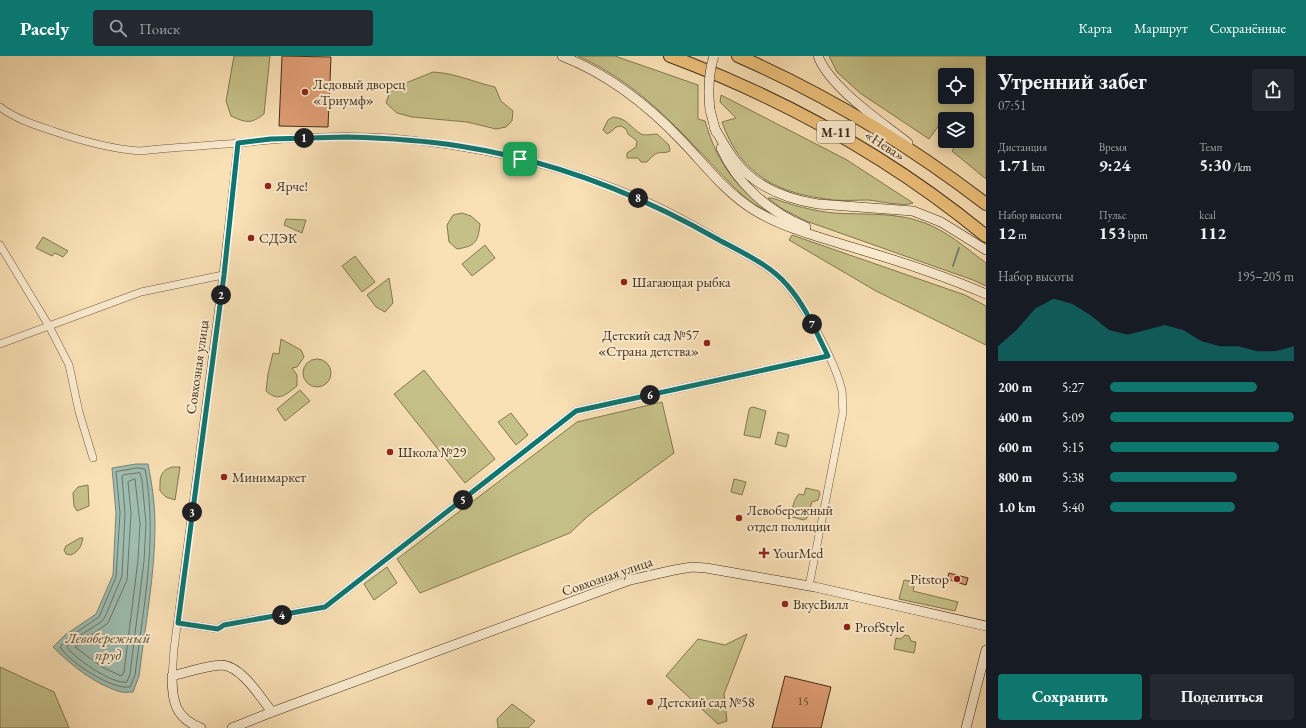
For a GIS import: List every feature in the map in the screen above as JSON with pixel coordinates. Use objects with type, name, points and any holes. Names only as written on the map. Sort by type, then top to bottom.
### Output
[{"type":"highway","name":"«Нева»","points":[[670,56],[709,70],[758,92],[848,139],[934,195],[986,236]]},
{"type":"highway","name":"«Нева»","points":[[738,56],[814,92],[859,117],[948,175],[986,204]]},
{"type":"street","points":[[562,56],[609,80],[641,103],[663,121],[726,188],[752,209],[780,224],[862,250],[986,294]]},
{"type":"street","points":[[714,56],[709,76],[708,94],[710,110],[714,127],[726,160],[740,180],[761,200],[798,224],[862,250]]},
{"type":"street","points":[[818,56],[828,74],[839,86],[948,175]]},
{"type":"street","points":[[0,107],[26,122],[104,147],[123,150],[302,138],[347,137],[390,138],[458,146],[513,156],[566,171],[652,204],[704,231],[772,271],[788,285],[795,295],[828,356],[842,393],[843,412],[808,586]]},
{"type":"street","points":[[714,127],[730,154],[740,167],[765,187],[779,194],[803,202],[818,204],[913,211],[940,222],[986,250]]},
{"type":"street","name":"Совхозная улица","points":[[201,728],[182,717],[177,709],[172,691],[172,676],[224,275],[238,143]]},
{"type":"street","points":[[0,245],[49,326],[69,365],[79,412],[93,458]]},
{"type":"street","points":[[0,344],[141,292],[224,275]]},
{"type":"street","points":[[178,623],[218,629],[224,625],[325,607],[576,411],[828,356]]},
{"type":"street","name":"Совхозная улица","points":[[232,728],[645,576],[687,568],[706,568],[808,586],[986,626]]},
{"type":"street","points":[[966,728],[986,650]]},
{"type":"street","points":[[172,676],[222,665],[230,667],[245,678],[272,712]]},
{"type":"shaded area","points":[[234,56],[270,56],[264,114],[252,121],[245,121],[231,116],[226,101]]},
{"type":"shaded area","points":[[578,56],[615,56],[698,85],[698,119],[705,121],[710,137],[723,164],[750,196],[775,216],[742,195],[685,136],[647,100],[603,69]]},
{"type":"shaded area","points":[[829,56],[986,56],[986,179],[952,151],[954,148],[974,148],[974,112],[938,112],[938,127],[929,139],[860,93],[837,72]]},
{"type":"shaded area","points":[[433,72],[456,76],[495,87],[501,101],[513,111],[512,121],[506,127],[496,129],[467,122],[412,117],[397,113],[386,103],[391,89]]},
{"type":"shaded area","points":[[721,95],[847,160],[913,203],[898,204],[868,200],[838,200],[814,197],[796,193],[765,179],[740,157],[730,141],[722,122],[736,118],[720,102]]},
{"type":"shaded area","points":[[613,117],[622,119],[641,134],[657,134],[669,145],[670,151],[656,154],[647,162],[641,162],[638,158],[627,158],[627,153],[636,147],[637,141],[628,134],[626,129],[621,126],[616,127],[607,134],[603,130],[608,120]]},
{"type":"shaded area","points":[[768,198],[818,211],[890,215],[912,219],[931,225],[956,240],[986,263],[986,286],[973,280],[806,221],[781,208]]},
{"type":"shaded area","points":[[462,213],[471,216],[480,224],[477,239],[472,245],[457,249],[449,242],[447,225],[453,215]]},
{"type":"shaded area","points":[[286,219],[306,220],[302,233],[284,225]]},
{"type":"shaded area","points":[[792,235],[965,295],[986,306],[986,345],[876,291],[789,240]]},
{"type":"shaded area","points":[[43,237],[68,251],[63,257],[55,253],[52,256],[36,248]]},
{"type":"shaded area","points":[[485,245],[495,258],[472,276],[462,264]]},
{"type":"shaded area","points":[[355,256],[375,282],[362,292],[342,266]]},
{"type":"shaded area","points":[[389,278],[393,303],[385,312],[376,307],[367,295]]},
{"type":"shaded area","points":[[281,339],[301,350],[304,357],[297,367],[292,368],[297,375],[297,386],[279,397],[271,395],[266,391],[273,353],[279,354]]},
{"type":"shaded area","points":[[317,359],[327,363],[331,373],[327,383],[317,387],[307,383],[303,373],[307,363]]},
{"type":"shaded area","points":[[424,370],[495,459],[465,483],[394,394]]},
{"type":"shaded area","points":[[300,390],[310,401],[285,421],[277,409]]},
{"type":"shaded area","points":[[662,402],[674,453],[588,516],[570,533],[420,593],[397,559],[577,422]]},
{"type":"shaded area","points":[[753,407],[766,411],[760,438],[744,435],[749,410]]},
{"type":"shaded area","points":[[511,413],[528,435],[516,445],[498,422]]},
{"type":"shaded area","points":[[778,432],[789,435],[786,447],[775,444]]},
{"type":"shaded area","points":[[172,467],[180,467],[175,500],[166,497],[160,491],[160,479],[162,473]]},
{"type":"shaded area","points":[[734,479],[746,482],[742,495],[731,492]]},
{"type":"shaded area","points":[[88,485],[89,506],[77,511],[74,506],[73,493],[78,487]]},
{"type":"shaded area","points":[[806,488],[819,491],[820,494],[818,500],[812,502],[807,518],[804,520],[792,517],[794,501],[799,494],[804,495]]},
{"type":"shaded area","points":[[80,538],[83,538],[78,550],[71,555],[66,554],[64,550],[66,546]]},
{"type":"shaded area","points":[[387,567],[397,583],[374,600],[364,584]]},
{"type":"shaded area","points":[[904,580],[915,582],[913,591],[958,602],[955,611],[899,599]]},
{"type":"shaded area","points":[[747,634],[724,694],[727,721],[718,724],[666,676],[698,639],[725,645]]},
{"type":"shaded area","points":[[905,635],[909,636],[911,641],[916,642],[914,653],[894,649],[896,638],[901,639]]},
{"type":"shaded area","points":[[0,667],[54,692],[69,728],[0,728]]},
{"type":"shaded area","points":[[512,704],[535,721],[528,728],[498,728],[497,719]]},
{"type":"water","name":"Левобережный пруд","points":[[136,464],[148,464],[154,502],[155,544],[152,582],[139,676],[133,692],[120,692],[91,678],[75,667],[53,647],[65,635],[96,614],[113,575],[116,513],[112,468]]},
{"type":"building","name":"Ледовый дворец «Триумф»","points":[[282,56],[331,57],[328,127],[279,126]]},
{"type":"building","name":"Pitstop","points":[[949,573],[968,578],[966,585],[947,579]]},
{"type":"building","points":[[785,676],[831,687],[821,728],[772,728]]},
{"type":"waterway","points":[[953,266],[959,248]]},
{"type":"place","name":"Ледовый дворец «Триумф»","points":[[305,92]]},
{"type":"place","name":"Ярче!","points":[[268,186]]},
{"type":"place","name":"СДЭК","points":[[251,238]]},
{"type":"place","name":"Шагающая рыбка","points":[[624,282]]},
{"type":"place","name":"Детский сад №57 «Страна детства»","points":[[707,343]]},
{"type":"place","name":"Школа №29","points":[[390,452]]},
{"type":"place","name":"Минимаркет","points":[[224,477]]},
{"type":"place","name":"Левобережный отдел полиции","points":[[739,518]]},
{"type":"place","name":"YourMed","points":[[764,553]]},
{"type":"place","name":"Pitstop","points":[[957,579]]},
{"type":"place","name":"ВкусВилл","points":[[785,604]]},
{"type":"place","name":"ProfStyle","points":[[847,627]]},
{"type":"place","name":"Детский сад №58","points":[[650,702]]},
{"type":"route","points":[[347,137],[390,138],[458,146],[513,156],[520,159],[566,171],[652,204],[704,231],[763,265],[788,285],[818,334],[828,356],[576,411],[325,607],[224,625],[218,629],[178,623],[224,275],[238,143],[271,139],[347,137]]}]
